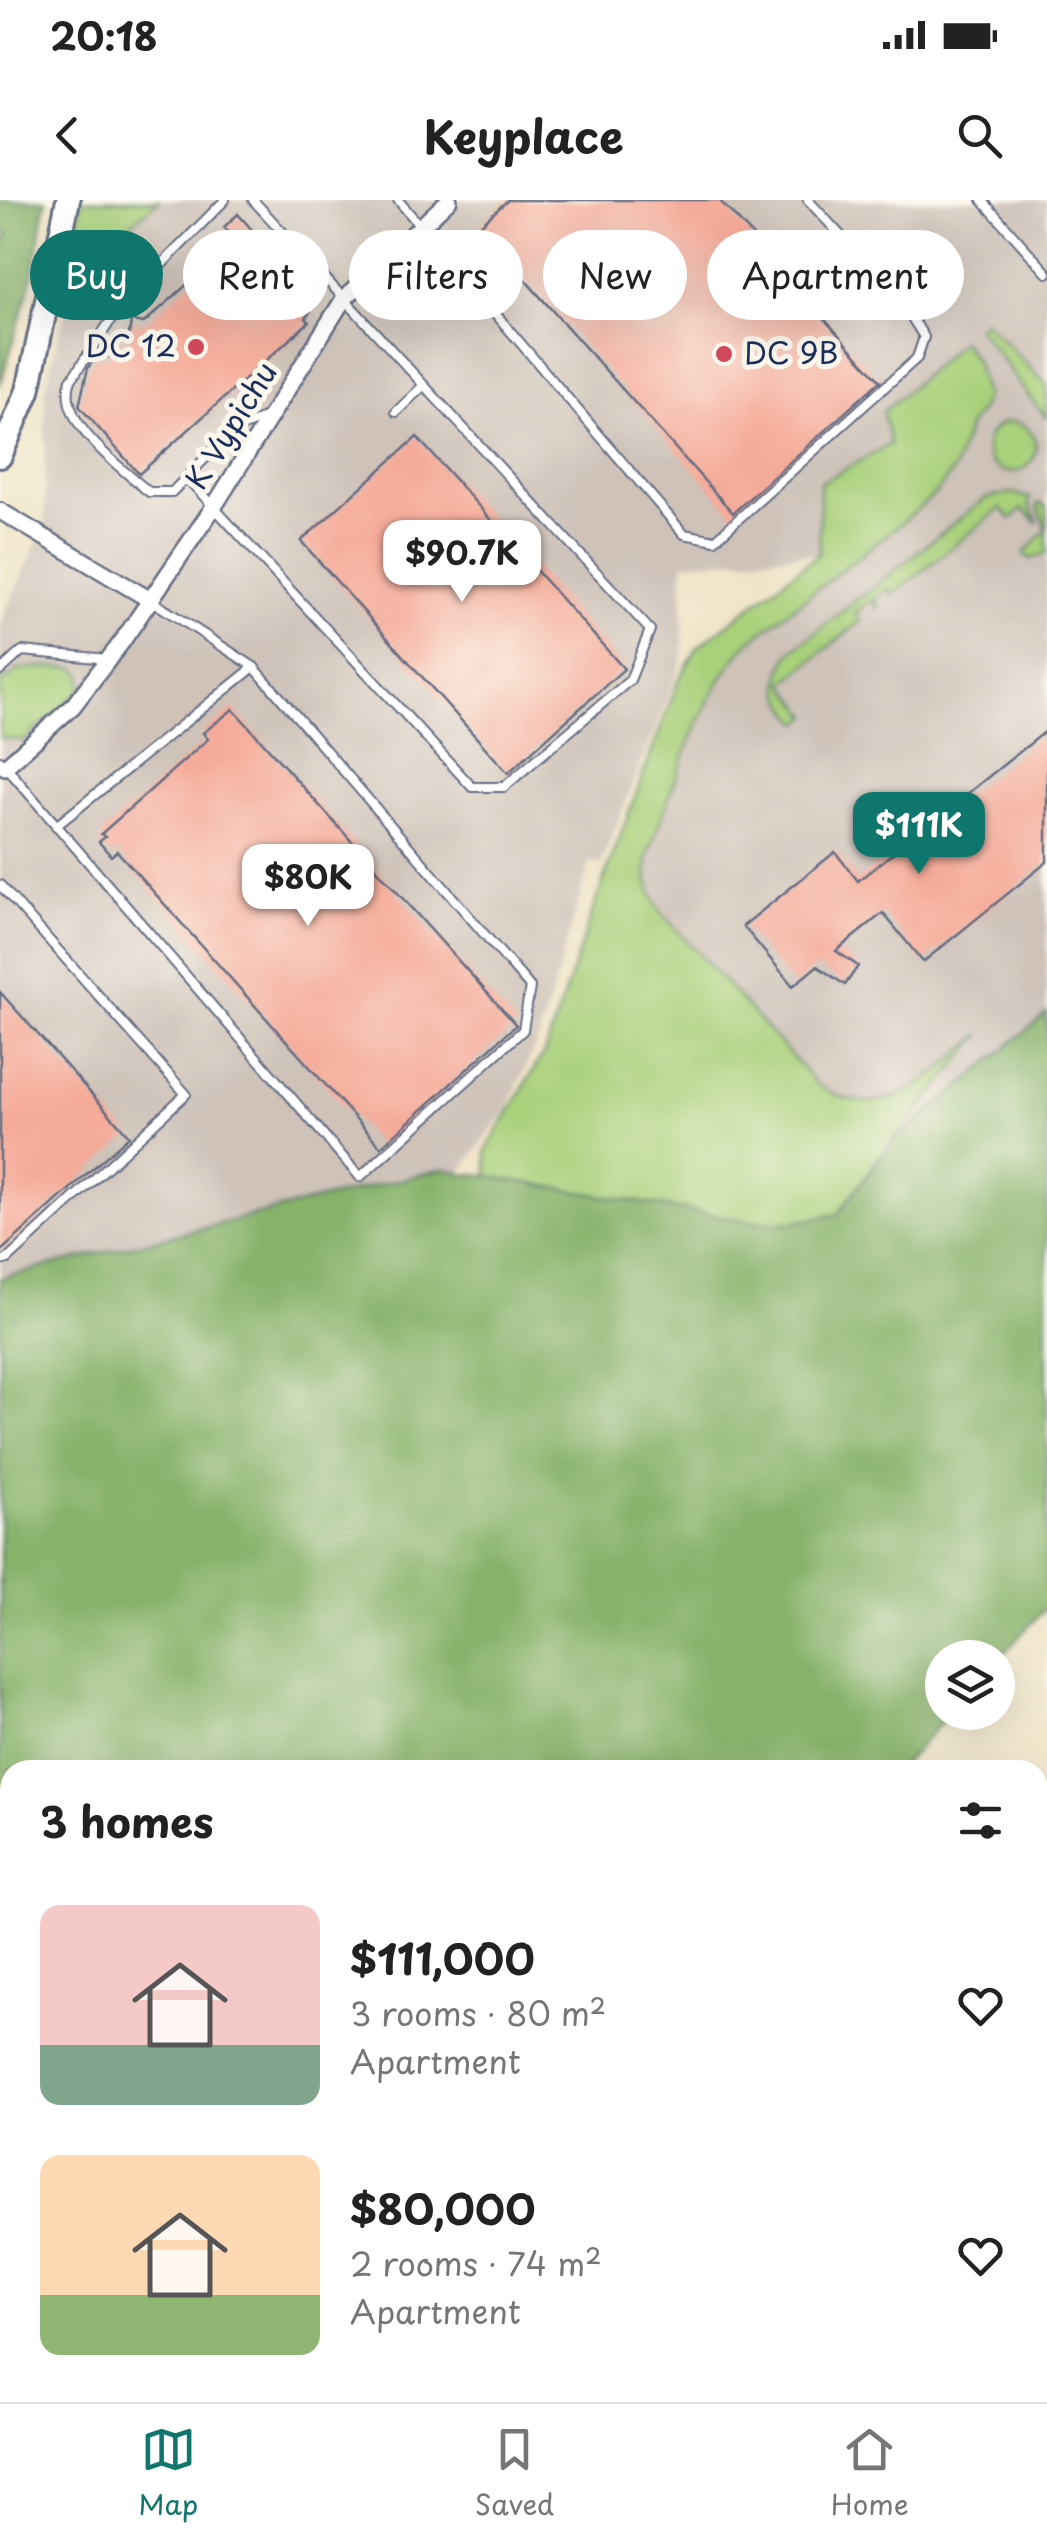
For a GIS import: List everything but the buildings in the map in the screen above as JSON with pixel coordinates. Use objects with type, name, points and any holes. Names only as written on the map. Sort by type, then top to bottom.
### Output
[{"type":"main road","points":[[0,456],[28,391],[68,200]]},
{"type":"street","name":"K Vypichu","points":[[2,766],[73,706],[109,660],[215,505],[343,300],[449,200]]},
{"type":"street","points":[[0,511],[152,601]]},
{"type":"lane","points":[[226,200],[119,308],[71,380],[66,393],[68,409],[96,444],[149,492],[172,492],[233,430],[272,416]]},
{"type":"lane","points":[[186,477],[472,787],[504,787],[630,680],[650,630],[252,200]]},
{"type":"lane","points":[[398,200],[684,534],[716,540],[917,358],[924,337],[902,302],[808,200]]},
{"type":"lane","points":[[982,200],[1047,273]]},
{"type":"lane","points":[[396,412],[423,386]]},
{"type":"lane","points":[[2,766],[360,1177],[523,1030],[530,987],[254,667],[152,601]]},
{"type":"lane","points":[[0,670],[22,651],[109,660]]},
{"type":"lane","points":[[56,826],[254,667]]},
{"type":"lane","points":[[0,885],[186,1094],[8,1259],[0,1261]]},
{"type":"shaded area","points":[[95,200],[1047,200],[1047,1013],[897,1136],[977,1039],[911,1091],[890,1101],[851,1102],[833,1095],[817,1084],[661,912],[647,884],[648,855],[707,702],[730,664],[748,643],[961,456],[969,425],[982,407],[983,380],[962,342],[890,444],[820,483],[820,553],[683,563],[683,658],[601,864],[590,862],[538,1039],[506,1110],[461,1172],[443,1169],[0,1278],[0,625],[45,525],[45,389],[63,320],[163,320],[163,230],[87,230]]},
{"type":"green space","points":[[0,200],[46,200],[41,230],[30,230],[30,286],[0,386],[0,247],[8,235],[0,227]]},
{"type":"green space","points":[[82,200],[159,200],[124,230],[76,230]]},
{"type":"green space","points":[[984,321],[1047,385],[1047,418],[977,328]]},
{"type":"green space","points":[[962,341],[975,360],[985,395],[969,425],[954,470],[907,519],[748,643],[730,666],[689,744],[648,855],[647,871],[651,892],[661,912],[817,1084],[842,1097],[865,1102],[886,1100],[906,1092],[982,1034],[874,1164],[838,1214],[791,1223],[748,1221],[488,1176],[486,1151],[546,1049],[596,901],[679,679],[697,648],[819,553],[820,483],[890,444],[883,412]]},
{"type":"green space","points":[[1011,422],[1029,429],[1036,447],[1029,465],[1011,472],[993,465],[986,447],[993,429]]},
{"type":"green space","points":[[1011,493],[1031,498],[1028,501],[1038,523],[1023,509],[1011,519],[1001,508],[893,595],[888,589],[875,599],[880,606],[877,608],[871,600],[855,613],[861,621],[784,683],[809,716],[800,723],[780,688],[781,671],[792,651],[977,505],[987,498]]},
{"type":"green space","points":[[1037,505],[1047,508],[1047,553],[1030,559],[1024,554],[1046,530]]},
{"type":"green space","points":[[75,668],[82,674],[82,689],[24,741],[0,738],[0,684],[18,670]]},
{"type":"green space","points":[[1047,1013],[1047,1606],[1015,1641],[925,1640],[925,1730],[934,1730],[907,1760],[0,1760],[0,1278],[443,1169],[461,1172],[460,1175],[475,1174],[748,1221],[791,1223],[838,1214],[897,1136]]},
{"type":"place","name":"DC 12","points":[[196,347]]},
{"type":"place","name":"DC 9B","points":[[724,354]]}]
